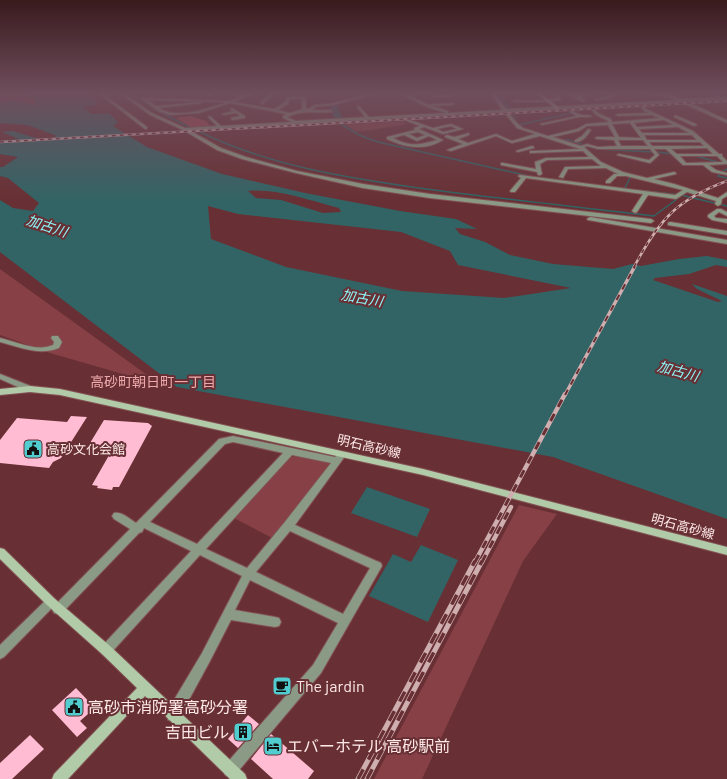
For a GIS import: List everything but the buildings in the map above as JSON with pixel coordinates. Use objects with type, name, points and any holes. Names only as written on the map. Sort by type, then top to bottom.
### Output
[{"type":"main road","name":"明石高砂線","points":[[0,392],[30,389],[60,392],[340,457],[431,474],[727,551]]},
{"type":"main road","points":[[0,552],[54,606],[106,650],[144,689],[235,775]]},
{"type":"main road","points":[[59,779],[144,689]]},
{"type":"street","points":[[184,129],[196,128]]},
{"type":"street","points":[[417,128],[415,129],[417,131]]},
{"type":"street","points":[[432,128],[443,133],[464,131],[453,139]]},
{"type":"street","points":[[521,128],[538,135],[583,148],[605,167],[646,180],[686,190],[719,203],[727,214]]},
{"type":"street","points":[[548,137],[570,132],[578,128]]},
{"type":"street","points":[[612,128],[620,148]]},
{"type":"street","points":[[619,155],[650,162],[657,155],[637,128]]},
{"type":"street","points":[[665,128],[671,134]]},
{"type":"street","points":[[684,128],[693,134],[727,163]]},
{"type":"street","points":[[184,129],[230,154],[296,172],[363,186],[650,221]]},
{"type":"street","points":[[577,141],[584,137],[589,130]]},
{"type":"street","points":[[417,131],[441,140],[429,146],[415,148],[400,144],[389,138],[405,134],[417,131]]},
{"type":"street","points":[[570,132],[584,137]]},
{"type":"street","points":[[405,134],[417,140],[428,135]]},
{"type":"street","points":[[642,134],[693,134]]},
{"type":"street","points":[[449,150],[496,135],[525,149],[532,150],[583,148],[587,145],[598,148],[708,147]]},
{"type":"street","points":[[512,142],[538,135]]},
{"type":"street","points":[[447,136],[467,144]]},
{"type":"street","points":[[597,138],[701,141]]},
{"type":"street","points":[[668,148],[685,164],[727,163]]},
{"type":"street","points":[[518,151],[525,149]]},
{"type":"street","points":[[675,155],[727,155]]},
{"type":"street","points":[[503,164],[540,172],[537,163],[546,159],[593,158]]},
{"type":"street","points":[[705,164],[714,171],[727,174]]},
{"type":"street","points":[[564,176],[567,168],[605,167]]},
{"type":"street","points":[[611,182],[616,175],[625,174]]},
{"type":"street","points":[[646,180],[670,175]]},
{"type":"street","points":[[513,191],[522,177],[646,193],[678,194],[686,190]]},
{"type":"street","points":[[655,187],[658,182]]},
{"type":"street","points":[[634,210],[638,200],[646,193]]},
{"type":"street","points":[[727,194],[710,216],[714,219],[727,221]]},
{"type":"street","points":[[719,203],[727,200]]},
{"type":"street","points":[[546,209],[598,220],[727,242]]},
{"type":"street","points":[[670,224],[727,233]]},
{"type":"street","points":[[0,340],[44,350],[56,346],[58,342],[55,338]]},
{"type":"street","points":[[0,376],[30,389]]},
{"type":"street","points":[[0,653],[54,606],[140,526],[222,441],[233,439],[290,451],[340,457]]},
{"type":"street","points":[[106,650],[290,451]]},
{"type":"street","points":[[173,715],[206,657],[248,574],[288,526],[340,457]]},
{"type":"street","points":[[117,516],[199,551],[346,621]]},
{"type":"street","points":[[235,775],[317,670],[377,566],[288,526]]},
{"type":"street","points":[[228,614],[275,622]]},
{"type":"shaded area","points":[[351,128],[381,128],[356,132]]},
{"type":"shaded area","points":[[0,269],[161,385],[50,353],[0,335]]},
{"type":"shaded area","points":[[296,456],[330,461],[332,464],[274,539],[234,518],[291,457]]},
{"type":"shaded area","points":[[519,505],[557,514],[523,561],[422,779],[374,779]]},
{"type":"water","name":"加古川","points":[[37,128],[117,128],[147,147],[222,174],[305,193],[400,211],[456,219],[477,229],[455,228],[460,234],[485,242],[510,255],[553,264],[613,269],[632,264],[641,266],[679,259],[707,256],[727,260],[727,267],[716,265],[689,274],[655,278],[653,280],[718,302],[722,301],[697,289],[692,284],[727,296],[727,519],[553,457],[177,387],[0,252],[0,200],[13,208],[33,211],[39,203],[8,178],[0,176],[0,167],[3,167],[18,157],[0,154],[0,141],[19,139],[2,132],[13,131],[45,141],[57,136]],"holes":[[[248,191],[270,191],[294,196],[339,208],[341,212],[323,213],[281,200],[256,198]],[[208,206],[238,214],[401,232],[450,251],[458,265],[571,288],[504,298],[402,291],[286,267],[211,239]]]},
{"type":"water","points":[[367,487],[430,509],[417,537],[351,513]]},
{"type":"water","points":[[421,545],[458,560],[428,622],[369,596],[393,554],[411,562]]},
{"type":"waterway","points":[[348,128],[359,135],[378,142],[529,176]]},
{"type":"waterway","points":[[198,131],[225,143],[281,162],[338,175],[426,189],[654,216],[681,196]]},
{"type":"waterway","points":[[558,140],[569,140],[587,146],[585,148],[587,150]]},
{"type":"waterway","points":[[599,149],[653,152]]},
{"type":"waterway","points":[[658,152],[672,154]]},
{"type":"waterway","points":[[695,156],[718,162]]},
{"type":"waterway","points":[[723,171],[727,169]]},
{"type":"waterway","points":[[720,173],[718,176],[727,178]]},
{"type":"waterway","points":[[625,188],[630,178]]},
{"type":"waterway","points":[[637,190],[681,195],[727,206]]},
{"type":"railway","points":[[0,142],[242,128]]},
{"type":"railway","points":[[634,267],[652,236],[671,214],[694,196],[727,181]]},
{"type":"railway","points":[[565,395],[635,266]]},
{"type":"railway","points":[[475,562],[565,394]]},
{"type":"railway","points":[[482,562],[511,507]]},
{"type":"railway","points":[[358,779],[475,561]]},
{"type":"railway","points":[[367,779],[482,561]]},
{"type":"place","name":"高砂文化会館","points":[[33,449]]},
{"type":"place","name":"The jardin","points":[[282,686]]},
{"type":"place","name":"高砂市消防署高砂分署","points":[[74,707]]},
{"type":"place","name":"吉田ビル","points":[[243,732]]},
{"type":"place","name":"エバーホテル 高砂駅前","points":[[273,746]]},
{"type":"district","name":"高砂町朝日町一丁目","points":[[153,382]]}]
